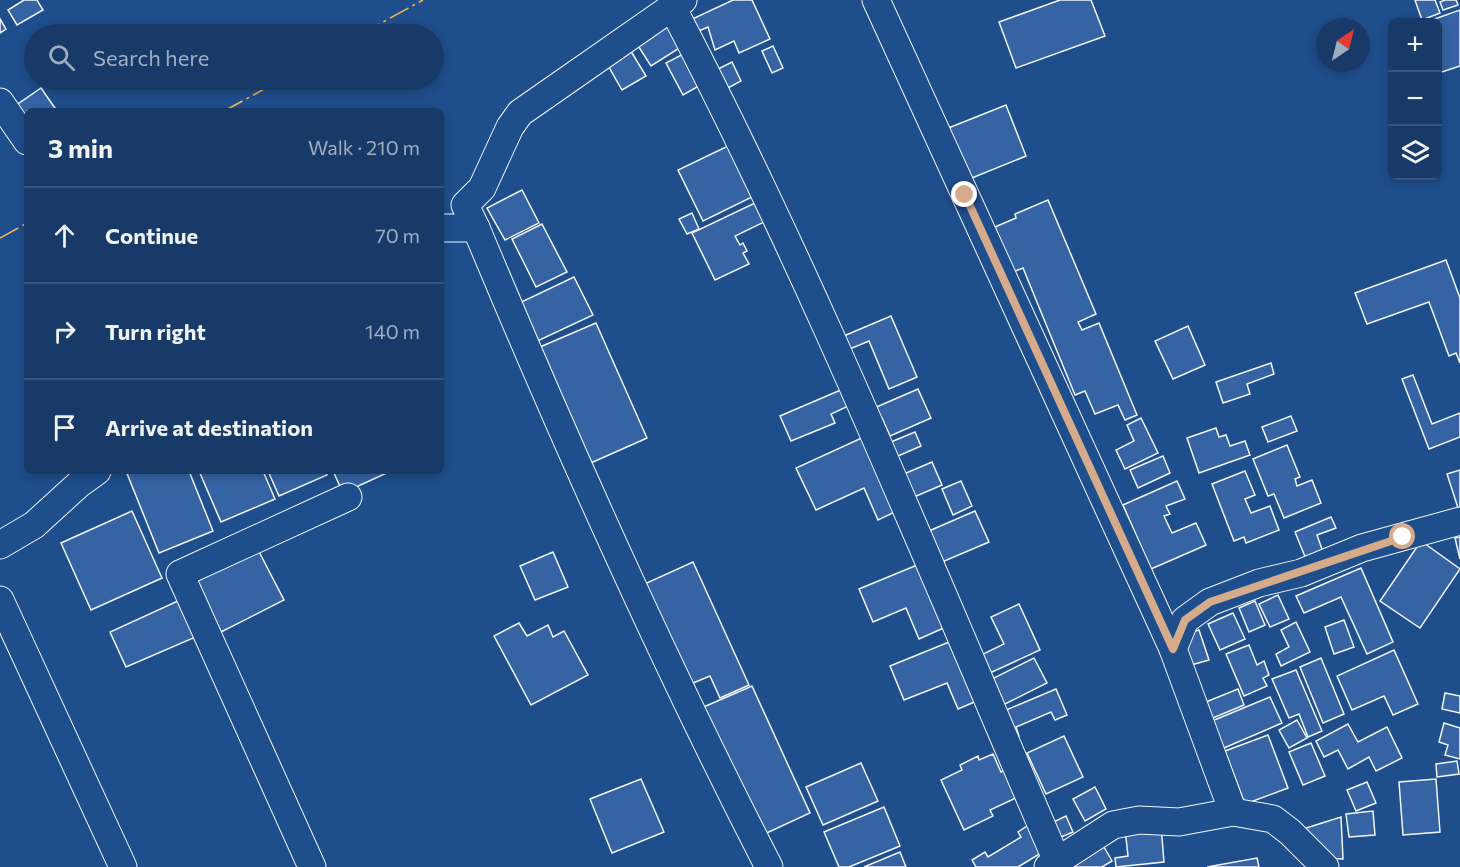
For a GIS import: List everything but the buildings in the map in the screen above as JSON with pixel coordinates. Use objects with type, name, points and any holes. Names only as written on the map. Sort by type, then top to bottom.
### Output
[{"type":"street","points":[[876,0],[1173,649],[1233,812]]},
{"type":"street","points":[[769,867],[620,558],[534,368],[465,205],[482,188],[510,127],[520,113],[677,4],[884,453],[1053,864],[1113,825],[1139,820],[1179,822],[1233,812],[1273,819],[1290,832],[1325,867]]},
{"type":"street","points":[[0,102],[24,137]]},
{"type":"street","points":[[444,228],[476,228]]},
{"type":"street","points":[[0,544],[34,525],[93,474]]},
{"type":"street","points":[[312,867],[180,574],[348,497]]},
{"type":"street","points":[[1173,649],[1185,620],[1210,602],[1259,583],[1302,573],[1362,548],[1460,521]]},
{"type":"street","points":[[0,600],[123,867]]},
{"type":"power","points":[[379,24],[423,0]]},
{"type":"power","points":[[230,108],[263,90]]},
{"type":"power","points":[[0,238],[24,225]]},
{"type":"route","points":[[965,195],[1173,649],[1185,620],[1210,602],[1259,583],[1302,573],[1362,548],[1403,537]]}]
